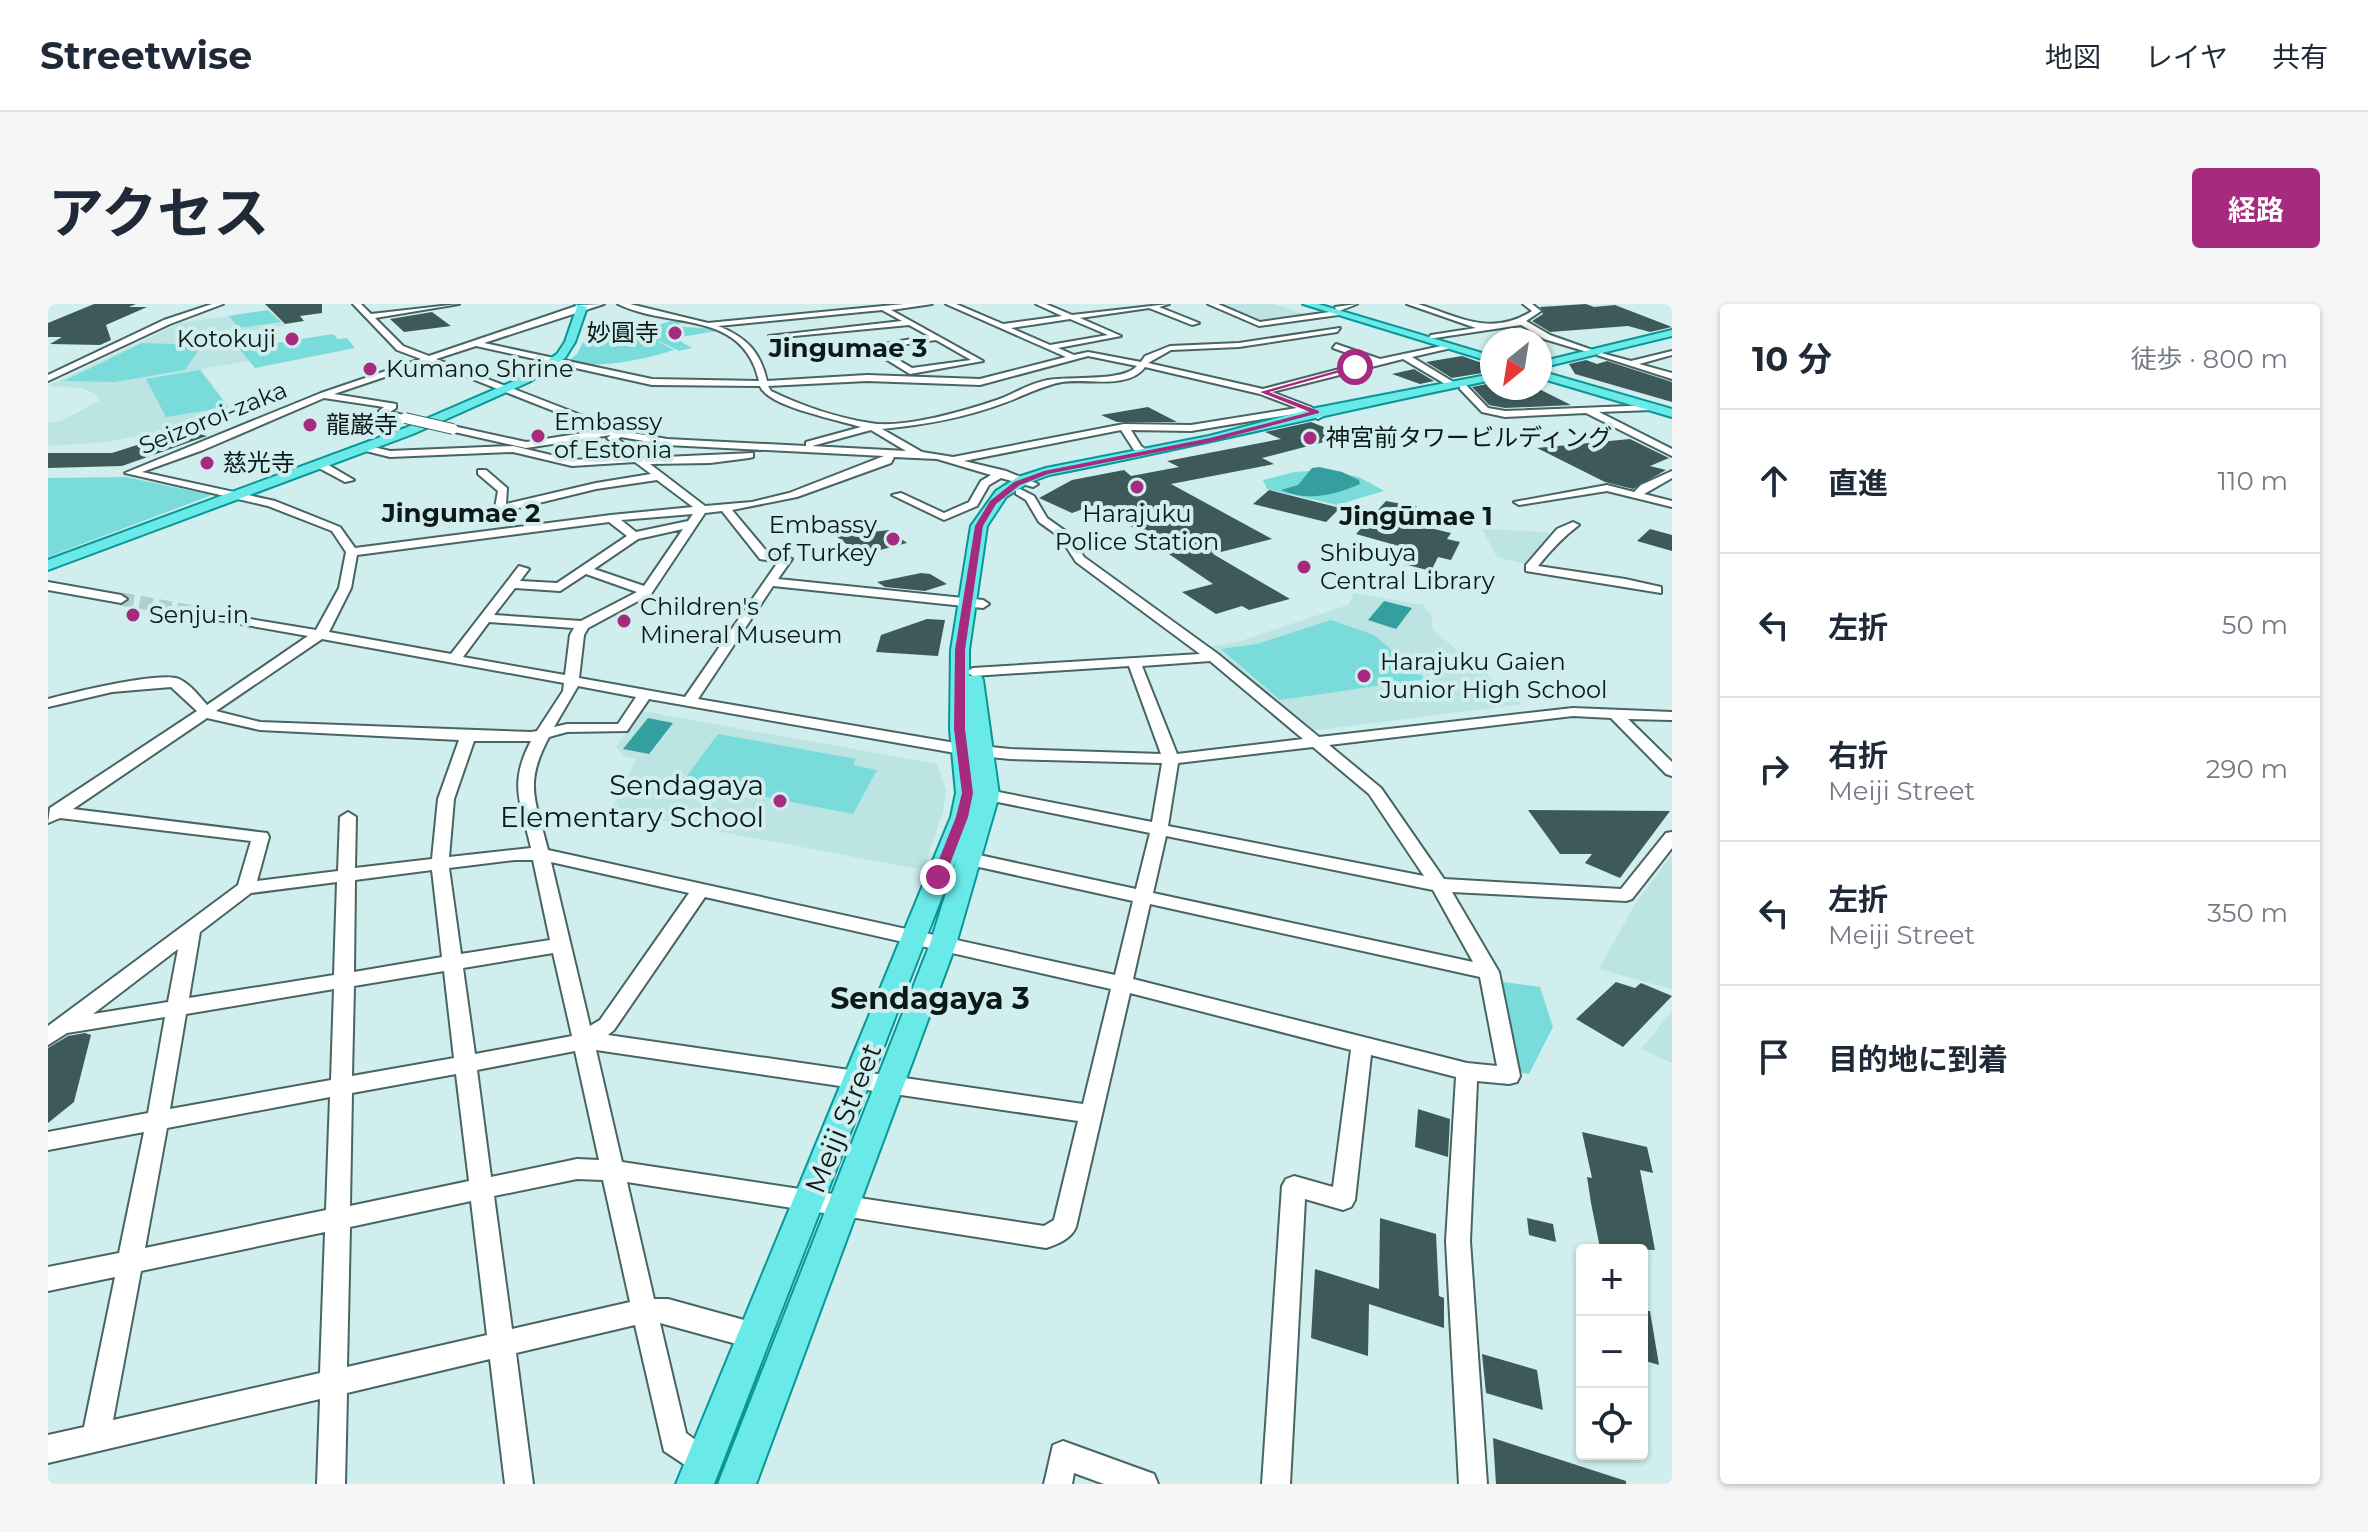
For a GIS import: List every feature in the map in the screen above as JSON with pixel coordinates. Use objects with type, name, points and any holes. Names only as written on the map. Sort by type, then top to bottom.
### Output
[{"type":"main road","points":[[1308,304],[1480,353]]},
{"type":"main road","points":[[1321,304],[1480,354]]},
{"type":"main road","points":[[48,565],[321,465],[505,390],[556,361],[570,342],[581,305]]},
{"type":"main road","points":[[1552,366],[1672,335]]},
{"type":"main road","points":[[1552,374],[1672,411]]},
{"type":"main road","points":[[1552,374],[1672,411]]},
{"type":"main road","points":[[1026,485],[1058,469],[1210,440],[1314,412],[1480,381]]},
{"type":"main road","points":[[1026,485],[1080,470],[1242,438],[1314,412]]},
{"type":"main road","name":"Meiji Street","points":[[693,1477],[755,1336],[858,1080],[970,859],[988,795],[972,750],[960,650],[975,604],[993,525],[1003,507],[1026,485]]},
{"type":"main road","name":"Meiji Street","points":[[737,1484],[888,1085],[929,941],[967,793],[972,750],[975,604]]},
{"type":"street","points":[[48,378],[172,320],[219,304]]},
{"type":"street","points":[[55,1032],[246,888],[345,878],[515,854],[540,854],[1123,984],[1467,1071],[1509,1076],[1489,972],[1439,885],[1375,791],[1213,657],[1080,559],[1064,535],[1043,520],[1026,485],[1002,473],[955,459],[667,442],[616,432],[400,348],[357,304]]},
{"type":"street","points":[[371,316],[455,304]]},
{"type":"street","name":"Seizoroi-zaka","points":[[237,496],[130,473],[200,448],[311,400],[424,359],[581,305],[600,304]]},
{"type":"street","points":[[622,304],[710,325],[746,345],[757,358],[766,384],[764,391],[776,398],[872,427],[920,455]]},
{"type":"street","points":[[710,325],[879,306],[928,304]]},
{"type":"street","points":[[950,304],[1074,358]]},
{"type":"street","points":[[1040,304],[1117,336],[1051,347]]},
{"type":"street","points":[[999,327],[1165,304]]},
{"type":"street","points":[[1212,304],[1259,324],[1338,311],[1353,304]]},
{"type":"street","points":[[1492,328],[1522,322],[1537,311],[1527,304]]},
{"type":"street","points":[[1145,305],[1195,323]]},
{"type":"street","points":[[1427,309],[1445,305]]},
{"type":"street","points":[[879,306],[979,361],[908,375],[870,347],[935,338]]},
{"type":"street","points":[[1411,308],[1427,309],[1484,328]]},
{"type":"street","points":[[172,320],[208,317]]},
{"type":"street","points":[[1522,322],[1552,339],[1672,376]]},
{"type":"street","points":[[746,345],[778,341],[770,334],[909,323]]},
{"type":"street","points":[[800,449],[872,427],[928,422],[999,402],[1040,384],[1067,379],[1119,378],[1137,372],[1148,358],[1170,348],[1239,345],[1337,330]]},
{"type":"street","points":[[1431,337],[1480,330]]},
{"type":"street","points":[[474,343],[652,382],[766,384],[908,375],[991,381],[1088,354],[1145,363],[1263,392],[1314,412]]},
{"type":"street","points":[[1336,346],[1380,362]]},
{"type":"street","points":[[1263,392],[1448,346]]},
{"type":"street","points":[[1628,363],[1672,353]]},
{"type":"street","points":[[1404,356],[1457,386],[1485,410],[1505,414],[1651,407]]},
{"type":"street","points":[[324,395],[393,406],[382,413],[526,445],[616,432]]},
{"type":"street","points":[[1587,410],[1672,453]]},
{"type":"street","points":[[955,459],[1124,427],[1191,428],[1314,412]]},
{"type":"street","points":[[1124,427],[1137,448],[1144,452]]},
{"type":"street","points":[[616,432],[613,440],[702,509]]},
{"type":"street","points":[[472,450],[498,440]]},
{"type":"street","points":[[365,448],[390,454],[513,449],[572,463],[710,460],[772,451],[774,448]]},
{"type":"street","points":[[352,552],[611,518],[725,508],[793,495],[887,461],[890,454]]},
{"type":"street","points":[[321,465],[349,480]]},
{"type":"street","points":[[482,472],[503,490],[497,533]]},
{"type":"street","points":[[897,495],[944,517],[973,504],[985,483],[1002,473]]},
{"type":"street","points":[[1637,495],[1645,487],[1672,474]]},
{"type":"street","points":[[500,509],[596,486],[660,476]]},
{"type":"street","points":[[1519,502],[1607,488],[1672,504]]},
{"type":"street","points":[[52,815],[321,634],[345,588],[352,552],[330,526],[271,503],[237,496]]},
{"type":"street","points":[[689,702],[786,559],[764,556],[725,508]]},
{"type":"street","points":[[693,1477],[674,1441],[559,945],[527,802],[524,771],[541,735],[570,691],[577,635],[583,625],[647,591],[702,509]]},
{"type":"street","points":[[611,518],[634,536]]},
{"type":"street","points":[[510,584],[560,587],[634,536],[692,524]]},
{"type":"street","points":[[1573,525],[1561,531],[1530,568],[1571,576],[1616,579],[1657,590]]},
{"type":"street","points":[[454,659],[523,569]]},
{"type":"street","points":[[585,570],[647,591]]},
{"type":"street","points":[[770,582],[975,604]]},
{"type":"street","points":[[48,586],[121,599]]},
{"type":"street","points":[[218,616],[972,750],[1171,759],[1573,712],[1672,716]]},
{"type":"street","points":[[484,618],[583,625]]},
{"type":"street","points":[[973,672],[1213,657]]},
{"type":"street","points":[[48,1279],[339,1216],[577,1169],[610,1170],[811,1199],[1046,1237],[1064,1227],[1159,830],[1171,759],[1134,662]]},
{"type":"street","points":[[48,703],[112,688],[174,682],[188,692],[206,713],[231,721],[304,730],[468,736],[541,735],[567,728],[622,728],[645,694]]},
{"type":"street","points":[[1613,712],[1672,771]]},
{"type":"street","points":[[468,736],[446,799],[440,864],[519,1484]]},
{"type":"street","points":[[988,795],[1439,885],[1626,895],[1672,837]]},
{"type":"street","points":[[52,815],[261,837],[246,888]]},
{"type":"street","points":[[331,1484],[348,817]]},
{"type":"street","points":[[970,859],[1489,972]]},
{"type":"street","points":[[583,1042],[607,1025],[700,890]]},
{"type":"street","points":[[96,1438],[191,928]]},
{"type":"street","points":[[55,1032],[452,960],[559,945]]},
{"type":"street","points":[[48,1141],[583,1042],[608,1043],[1092,1114]]},
{"type":"street","points":[[1276,1484],[1294,1186],[1343,1200],[1362,1044]]},
{"type":"street","points":[[1467,1071],[1458,1241],[1473,1484]]},
{"type":"street","points":[[48,1449],[644,1311],[668,1311],[755,1336]]},
{"type":"street","points":[[1058,1484],[1063,1455],[1144,1484]]},
{"type":"shaded area","points":[[1217,304],[1273,304],[1312,316],[1259,322]]},
{"type":"shaded area","points":[[268,310],[285,325],[245,332],[256,346],[239,350],[249,361],[201,369],[235,415],[107,442],[48,446],[48,423],[61,421],[99,401],[96,394],[82,388],[48,386],[180,323]]},
{"type":"shaded area","points":[[268,310],[281,322],[239,328],[229,316]]},
{"type":"shaded area","points":[[674,320],[683,322],[677,325],[717,331],[675,338],[692,348],[679,351],[645,334],[674,350],[621,362],[567,362],[577,354],[586,337],[609,329],[639,337],[614,328],[624,325],[646,329]]},
{"type":"shaded area","points":[[333,334],[338,339],[347,338],[355,348],[255,368],[239,349]]},
{"type":"shaded area","points":[[142,343],[202,345],[185,370],[114,382],[64,381]]},
{"type":"shaded area","points":[[200,370],[228,407],[166,417],[146,379]]},
{"type":"shaded area","points":[[1312,468],[1342,472],[1359,480],[1360,484],[1321,496],[1301,496],[1281,490],[1298,485]]},
{"type":"shaded area","points":[[1323,470],[1359,477],[1384,491],[1337,505],[1267,489],[1263,480],[1294,472]]},
{"type":"shaded area","points":[[126,477],[212,495],[48,557],[48,478]]},
{"type":"shaded area","points":[[1482,529],[1545,532],[1554,536],[1529,565],[1497,557]]},
{"type":"shaded area","name":"Harajuku Gaien Junior High School","points":[[1354,593],[1423,605],[1431,615],[1433,630],[1522,704],[1319,730],[1306,728],[1206,647],[1238,642],[1348,605]]},
{"type":"shaded area","points":[[1384,601],[1412,608],[1396,629],[1368,620]]},
{"type":"shaded area","points":[[1331,620],[1374,635],[1425,679],[1280,700],[1221,649],[1257,644]]},
{"type":"shaded area","name":"Sendagaya Elementary School","points":[[642,711],[937,764],[946,790],[943,812],[923,870],[611,811],[636,759],[624,756],[616,747]]},
{"type":"shaded area","points":[[648,718],[673,723],[649,754],[623,749]]},
{"type":"shaded area","points":[[718,734],[856,759],[853,765],[877,770],[853,814],[683,781]]},
{"type":"shaded area","points":[[1672,855],[1672,989],[1599,969],[1635,904]]},
{"type":"shaded area","points":[[1497,981],[1540,987],[1553,1027],[1529,1074],[1514,1071]]},
{"type":"shaded area","points":[[1672,1011],[1672,1063],[1641,1049]]},
{"type":"building","points":[[94,304],[147,307],[106,325],[111,340],[100,345],[50,344],[62,337],[48,337],[48,323]]},
{"type":"building","points":[[265,304],[322,304],[322,313],[300,316],[304,321],[285,324]]},
{"type":"building","points":[[1615,305],[1672,327],[1650,332],[1628,326],[1552,332],[1552,328],[1543,328],[1532,321],[1543,314],[1540,307]]},
{"type":"building","points":[[432,312],[451,326],[404,332],[390,319]]},
{"type":"building","points":[[1462,356],[1480,362],[1480,373],[1452,378],[1426,362]]},
{"type":"building","points":[[1586,360],[1597,364],[1607,361],[1672,382],[1672,402],[1575,374],[1569,364]]},
{"type":"building","points":[[1414,369],[1434,381],[1420,384],[1392,374]]},
{"type":"building","points":[[1480,385],[1480,395],[1472,387]]},
{"type":"building","points":[[1552,396],[1571,405],[1505,408],[1489,405],[1484,400],[1552,400]]},
{"type":"building","points":[[1148,407],[1177,422],[1117,422],[1101,415]]},
{"type":"building","points":[[1311,422],[1347,436],[1262,458],[1274,464],[1171,484],[1272,539],[1213,554],[1290,599],[1249,610],[1242,606],[1216,614],[1182,592],[1213,584],[1160,548],[1165,546],[1094,505],[1072,513],[1039,498],[1072,480],[1124,470],[1131,476],[1179,467],[1167,461],[1281,439],[1265,432]]},
{"type":"building","points":[[184,430],[207,436],[122,466],[48,468],[48,453],[112,453]]},
{"type":"building","points":[[1630,439],[1669,458],[1650,466],[1666,470],[1633,489],[1605,482],[1537,448]]},
{"type":"building","points":[[1269,490],[1340,508],[1326,522],[1253,504]]},
{"type":"building","points":[[1386,501],[1429,509],[1417,525],[1451,533],[1447,539],[1460,542],[1451,560],[1438,557],[1431,571],[1404,564],[1413,550],[1356,534]]},
{"type":"building","points":[[1650,529],[1672,535],[1672,551],[1637,541]]},
{"type":"building","name":"Embassy of Turkey","points":[[889,530],[907,543],[861,555],[836,536]]},
{"type":"building","points":[[930,574],[947,584],[925,591],[885,587],[877,582]]},
{"type":"building","points":[[927,619],[945,620],[938,656],[876,652],[881,635]]},
{"type":"building","points":[[1528,810],[1670,811],[1620,878],[1585,863],[1592,854],[1560,854]]},
{"type":"building","points":[[1616,982],[1635,988],[1641,983],[1672,996],[1623,1047],[1576,1019]]},
{"type":"building","points":[[91,1035],[74,1102],[48,1123],[48,1048],[68,1036]]},
{"type":"building","points":[[1418,1109],[1450,1119],[1448,1157],[1415,1147]]},
{"type":"building","points":[[1582,1132],[1647,1147],[1653,1173],[1640,1170],[1655,1250],[1648,1250],[1648,1244],[1599,1244],[1587,1177],[1592,1178]]},
{"type":"building","points":[[1380,1218],[1436,1234],[1439,1296],[1444,1298],[1444,1328],[1369,1304],[1368,1356],[1311,1338],[1315,1269],[1379,1289]]},
{"type":"building","points":[[1527,1218],[1553,1224],[1556,1242],[1529,1235]]},
{"type":"building","points":[[1648,1311],[1650,1311],[1659,1365],[1648,1362]]},
{"type":"building","points":[[1482,1354],[1537,1370],[1543,1410],[1486,1393]]},
{"type":"building","points":[[1493,1438],[1626,1481],[1626,1484],[1496,1484]]},
{"type":"tunnel","points":[[121,599],[218,616]]},
{"type":"place","name":"妙圓寺","points":[[675,333]]},
{"type":"place","name":"Kotokuji","points":[[292,339]]},
{"type":"place","name":"Kumano Shrine","points":[[370,369]]},
{"type":"place","name":"龍巌寺","points":[[310,425]]},
{"type":"place","name":"Embassy of Estonia","points":[[538,436]]},
{"type":"place","name":"神宮前タワービルディング","points":[[1310,438]]},
{"type":"place","name":"慈光寺","points":[[207,463]]},
{"type":"place","name":"Harajuku Police Station","points":[[1137,487]]},
{"type":"place","name":"Embassy of Turkey","points":[[893,539]]},
{"type":"place","name":"Shibuya Central Library","points":[[1304,567]]},
{"type":"place","name":"Senju-in","points":[[133,615]]},
{"type":"place","name":"Children's Mineral Museum","points":[[624,621]]},
{"type":"place","name":"Harajuku Gaien Junior High School","points":[[1364,676]]},
{"type":"place","name":"Sendagaya Elementary School","points":[[780,801]]},
{"type":"district","name":"Jingumae 3","points":[[848,348]]},
{"type":"district","name":"Jingumae 2","points":[[461,513]]},
{"type":"district","name":"Jingūmae 1","points":[[1416,516]]},
{"type":"district","name":"Sendagaya 3","points":[[930,999]]},
{"type":"route","points":[[938,877],[962,817],[967,793],[960,729],[960,650],[979,526],[993,502],[1017,483],[1046,472],[1210,440],[1316,412],[1263,392],[1355,367]]}]
